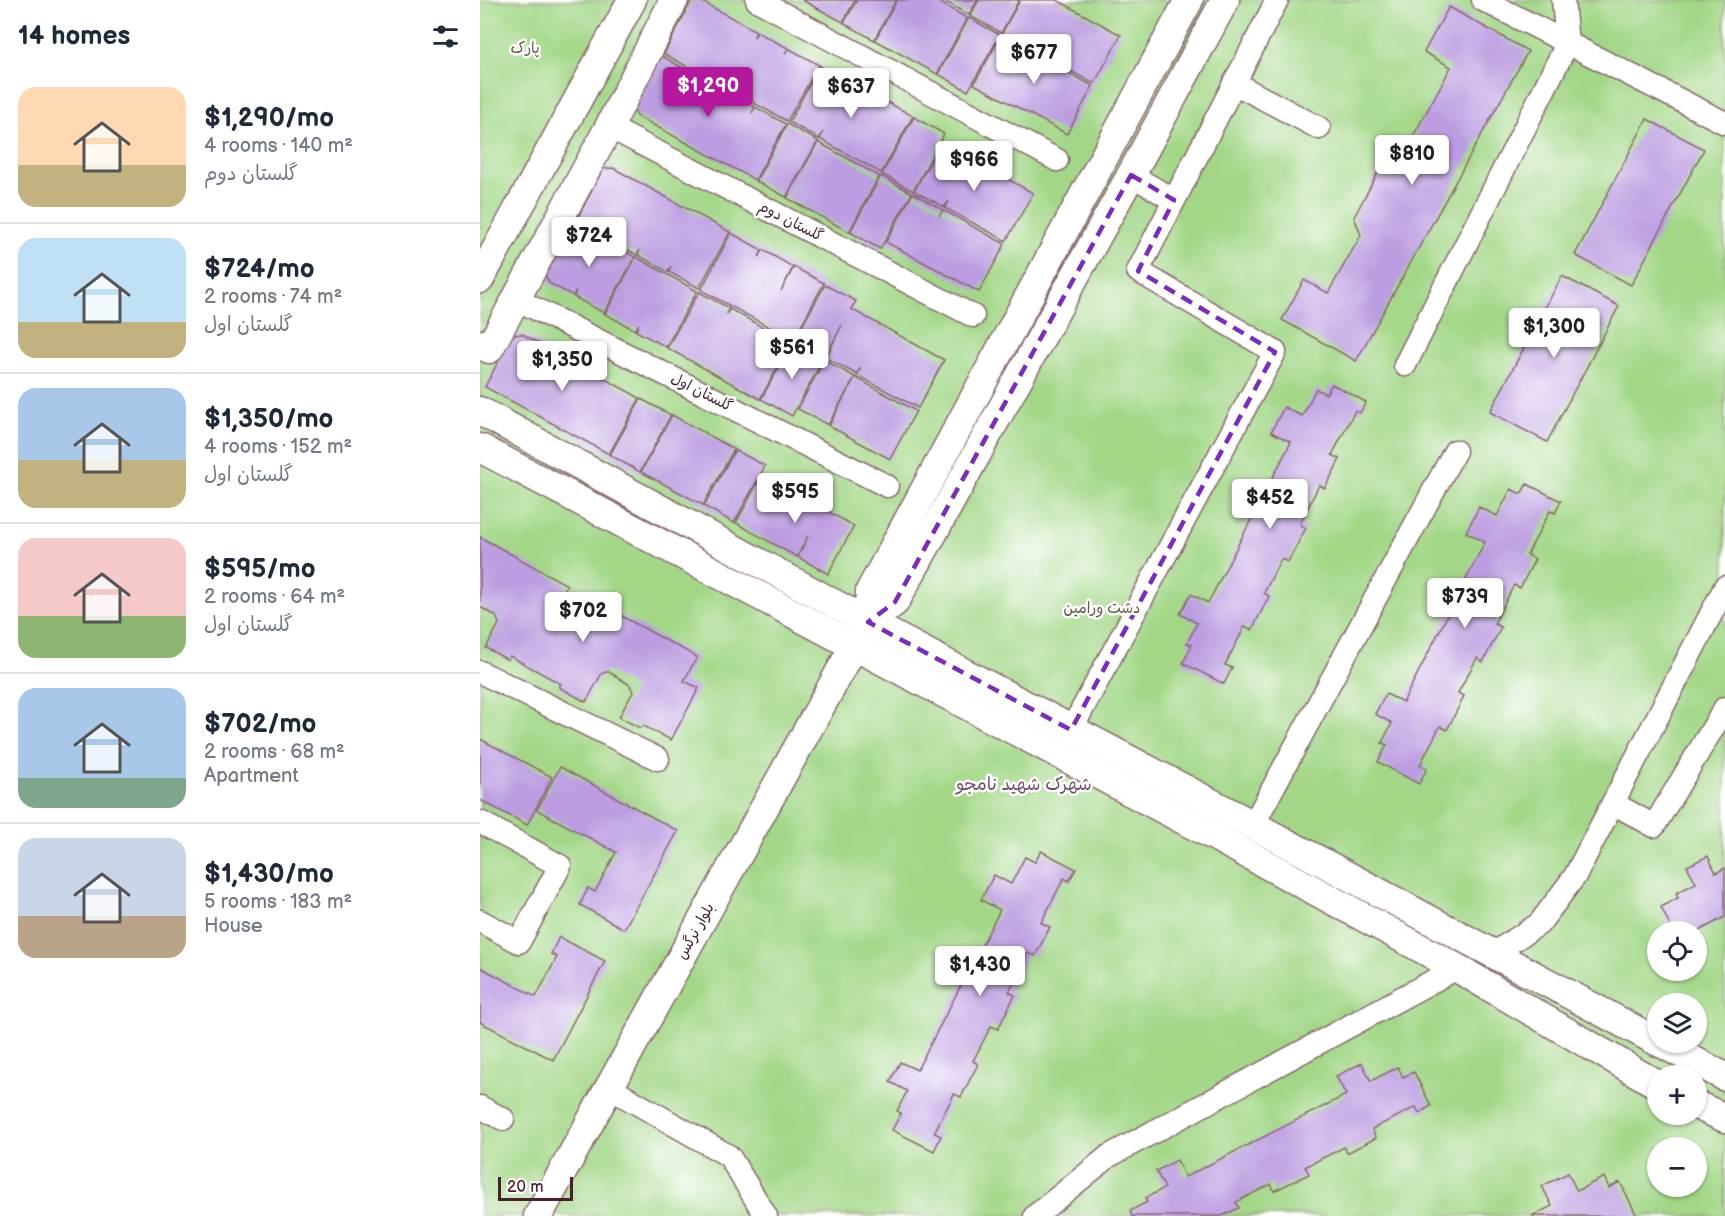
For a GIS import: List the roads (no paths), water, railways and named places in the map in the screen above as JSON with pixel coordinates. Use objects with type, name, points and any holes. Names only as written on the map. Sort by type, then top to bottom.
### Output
[{"type":"street","points":[[480,279],[632,0]]},
{"type":"street","points":[[480,344],[489,349],[609,127],[674,0]]},
{"type":"street","points":[[757,0],[1057,160]]},
{"type":"street","points":[[868,622],[870,591],[1189,0]]},
{"type":"street","points":[[868,622],[896,602],[1225,0]]},
{"type":"street","points":[[1071,729],[1275,352],[1138,270],[1277,0]]},
{"type":"street","points":[[1483,0],[1725,123]]},
{"type":"street","points":[[1405,365],[1567,44],[1563,0]]},
{"type":"street","points":[[1234,83],[1319,128]]},
{"type":"street","name":"گلستان دوم","points":[[609,127],[973,316]]},
{"type":"street","points":[[1102,159],[1174,200]]},
{"type":"street","name":"گلستان اول","points":[[516,299],[887,486]]},
{"type":"street","points":[[480,411],[868,622],[1647,1036]]},
{"type":"street","points":[[480,448],[1216,837],[1457,968],[1647,1079]]},
{"type":"street","points":[[1253,825],[1455,451]]},
{"type":"street","points":[[1494,953],[1539,924],[1575,876],[1725,587]]},
{"type":"street","name":"بلوار نرگس","points":[[538,1216],[868,622]]},
{"type":"street","points":[[480,672],[658,759]]},
{"type":"street","points":[[1613,803],[1654,826],[1725,708]]},
{"type":"street","points":[[480,822],[560,866],[519,942],[480,921]]},
{"type":"street","points":[[1035,1216],[1109,1156],[1457,968]]},
{"type":"street","points":[[1679,1053],[1725,1077]]},
{"type":"street","points":[[608,1087],[729,1156],[766,1216]]},
{"type":"street","points":[[480,1107],[502,1119]]},
{"type":"street","points":[[1707,1110],[1725,1118]]},
{"type":"district","name":"شهرک شهید نامجو","points":[[1024,784]]},
{"type":"park label","name":"پارک","points":[[525,48]]},
{"type":"park label","name":"دشت ورامین","points":[[1102,608]]}]
